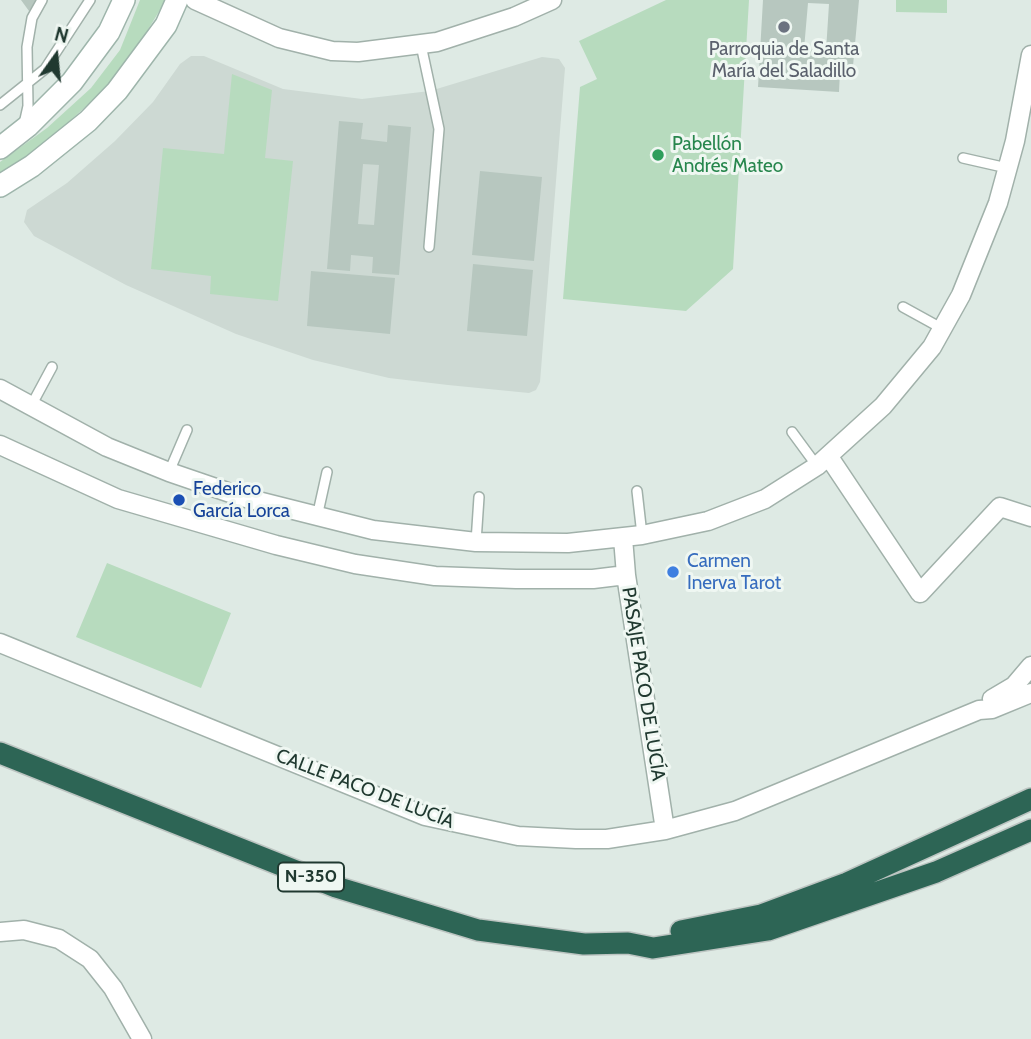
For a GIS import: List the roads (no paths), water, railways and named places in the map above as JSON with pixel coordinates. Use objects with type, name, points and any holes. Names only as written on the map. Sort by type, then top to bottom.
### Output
[{"type":"highway","name":"N-350","points":[[3,755],[336,887],[478,930],[531,940],[584,944],[628,943],[761,915],[847,884],[1031,799]]},
{"type":"highway","points":[[936,872],[997,833],[1031,817]]},
{"type":"highway","name":"N-350","points":[[628,943],[653,948],[768,930],[936,872],[1031,830]]},
{"type":"main road","points":[[0,148],[23,130],[72,82],[92,57],[124,0]]},
{"type":"main road","points":[[0,186],[32,166],[97,111],[166,25],[177,0]]},
{"type":"street","points":[[195,0],[279,38],[332,51],[393,49],[421,45],[488,25],[551,0]]},
{"type":"street","points":[[0,389],[107,447],[169,472],[242,497],[373,530],[476,542],[568,543],[642,535],[736,512],[791,485],[823,462],[883,406],[943,329],[975,264],[1007,168],[1027,97],[1031,55]]},
{"type":"street","points":[[0,445],[118,499],[276,545],[355,564],[435,576],[502,579],[593,579],[626,575]]},
{"type":"street","points":[[823,462],[920,593],[1000,506],[1031,517]]},
{"type":"street","name":"PASAJE PACO DE LUCÍA","points":[[623,538],[626,575],[665,830]]},
{"type":"street","name":"CALLE PACO DE LUCÍA","points":[[0,643],[425,816],[473,829],[517,836],[607,839],[665,830],[735,811],[979,710],[992,709],[1031,693]]},
{"type":"street","name":"CALLE PACO DE LUCÍA","points":[[979,710],[1014,686],[1031,666]]},
{"type":"street","points":[[0,932],[24,930],[59,939],[90,959],[113,988],[142,1039]]},
{"type":"lane","points":[[23,130],[29,37],[32,18],[42,0]]},
{"type":"lane","points":[[0,105],[45,69],[90,0]]},
{"type":"lane","points":[[421,45],[439,129],[429,247]]},
{"type":"lane","points":[[963,158],[1007,168]]},
{"type":"lane","points":[[903,307],[943,329]]},
{"type":"lane","points":[[31,406],[52,366]]},
{"type":"lane","points":[[169,472],[187,430]]},
{"type":"lane","points":[[792,432],[823,462]]},
{"type":"lane","points":[[317,517],[327,472]]},
{"type":"lane","points":[[637,491],[642,535]]},
{"type":"lane","points":[[476,542],[480,497]]},
{"type":"place","name":"Parroquia de Santa María del Saladillo","points":[[784,27]]},
{"type":"place","name":"Pabellón Andrés Mateo","points":[[658,155]]},
{"type":"place","name":"Federico García Lorca","points":[[179,500]]},
{"type":"place","name":"Carmen Inerva Tarot","points":[[673,572]]}]
